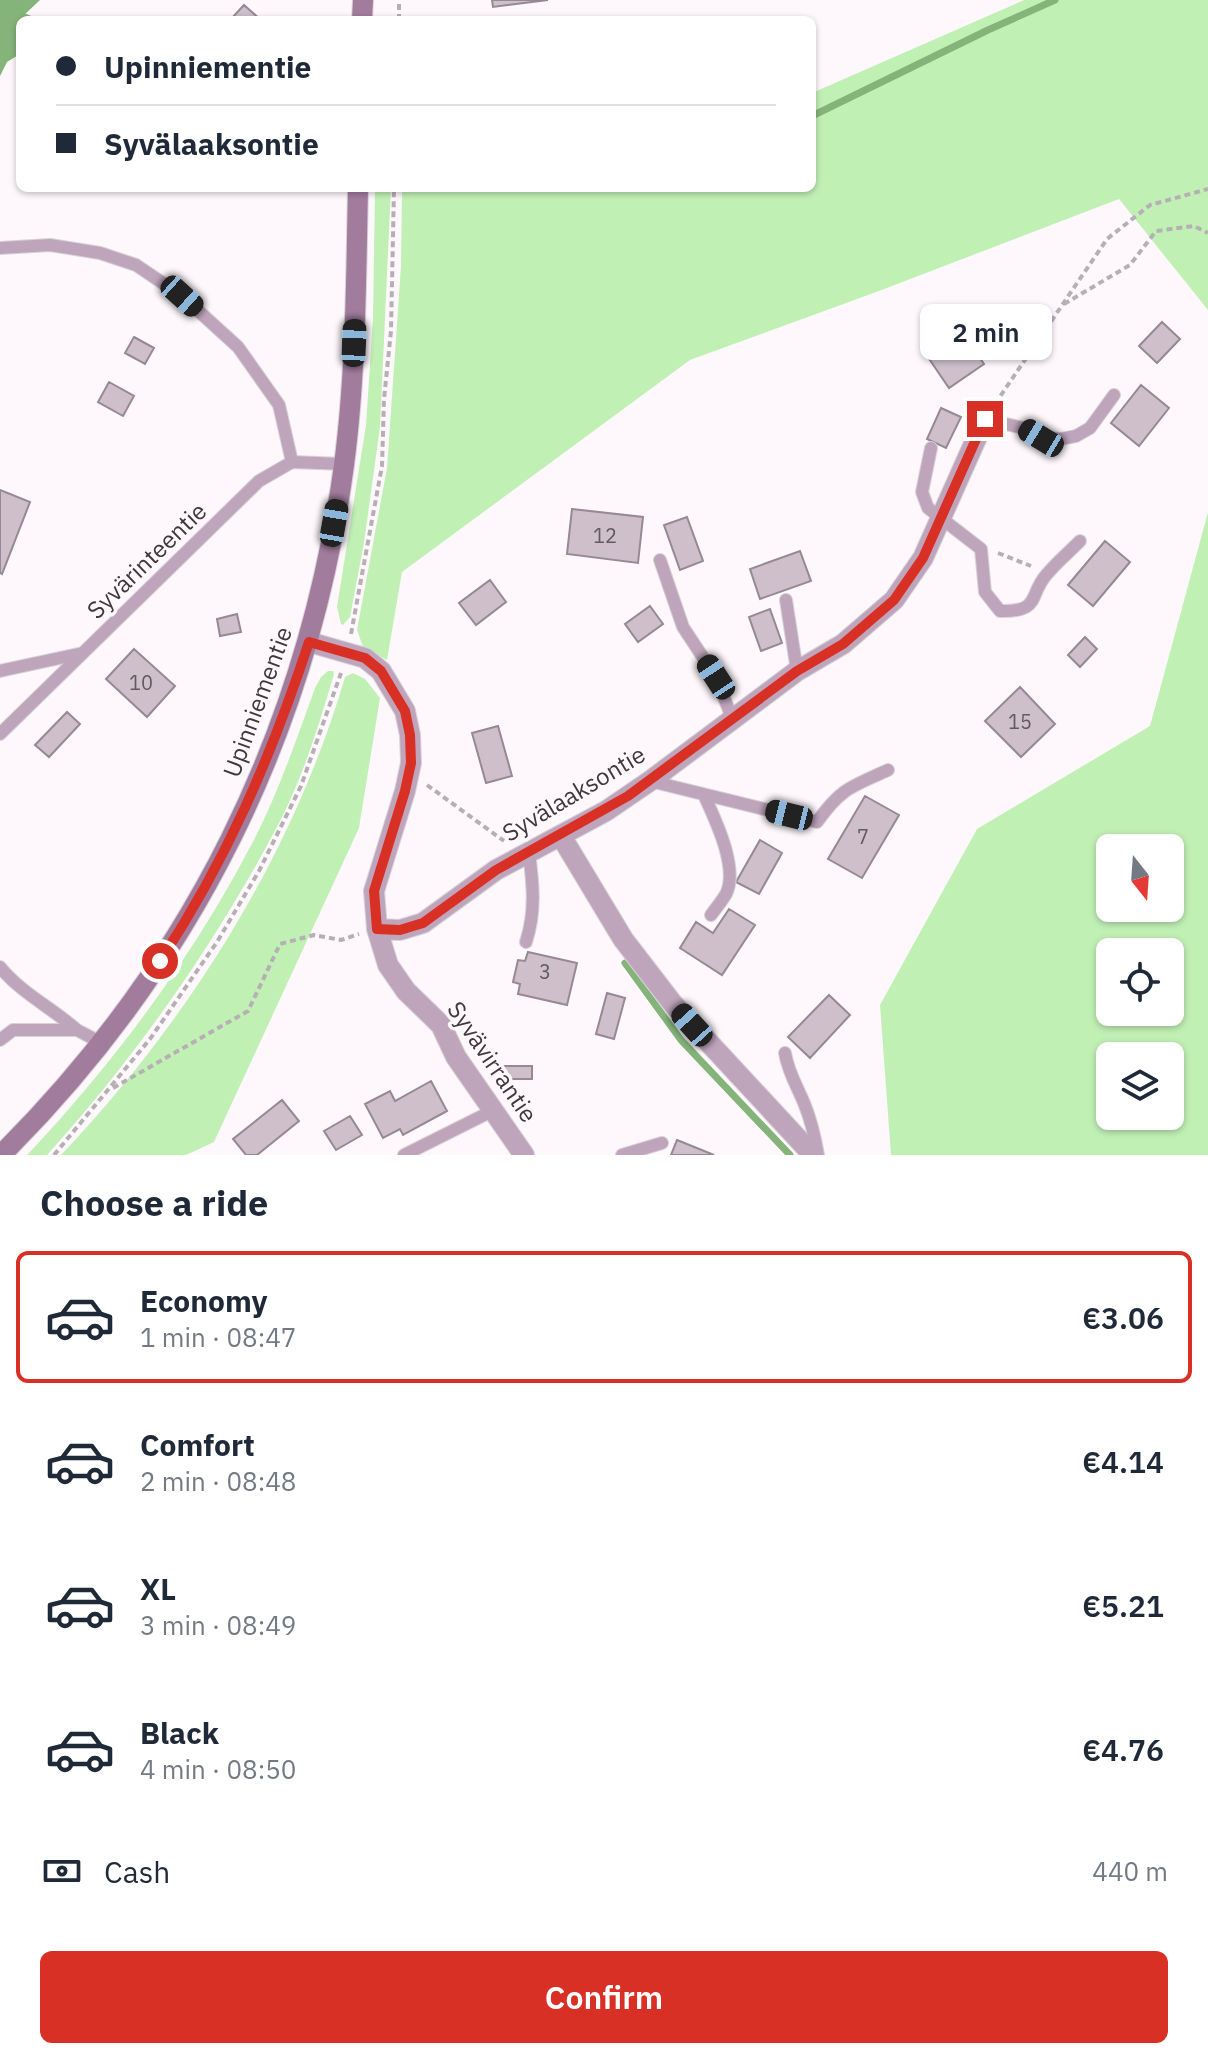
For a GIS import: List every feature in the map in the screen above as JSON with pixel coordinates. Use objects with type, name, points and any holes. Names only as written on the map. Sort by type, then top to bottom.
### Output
[{"type":"main road","name":"Upinniementie","points":[[1,1155],[29,1127],[129,1006],[190,915],[229,845],[279,731],[309,642],[330,553],[344,464],[353,368],[358,192]]},
{"type":"street","name":"Syvälaaksontie","points":[[377,929],[400,930],[423,923],[496,870],[606,811],[797,671],[843,644],[894,600],[923,558],[985,419]]},
{"type":"street","name":"Syvävirrantie","points":[[309,642],[365,658],[381,671],[405,711],[410,735],[409,771],[374,891],[377,929],[388,965],[406,991],[441,1025],[456,1057],[524,1155]]},
{"type":"street","points":[[561,836],[623,939],[673,1004],[816,1155]]},
{"type":"lane","points":[[0,248],[50,245],[100,253],[136,265],[182,296],[238,347],[279,405],[292,462],[344,464]]},
{"type":"lane","points":[[985,419],[1023,428],[1041,438],[1061,439],[1076,436],[1090,428],[1114,395]]},
{"type":"lane","points":[[931,448],[922,492],[928,508],[981,549],[985,592],[1000,611],[1024,609],[1035,600],[1047,573],[1080,541]]},
{"type":"lane","name":"Syvärinteentie","points":[[0,734],[259,481],[292,462]]},
{"type":"lane","points":[[660,560],[683,627],[716,677],[732,718]]},
{"type":"lane","points":[[786,600],[797,671]]},
{"type":"lane","points":[[0,671],[85,652]]},
{"type":"lane","points":[[650,781],[817,822],[832,801],[852,784],[888,770]]},
{"type":"lane","points":[[704,795],[722,836],[729,866],[728,892],[711,915]]},
{"type":"lane","points":[[526,942],[533,923],[534,894],[529,853]]},
{"type":"lane","points":[[0,967],[9,979],[56,1011],[77,1030],[100,1042]]},
{"type":"lane","points":[[0,1040],[13,1030],[77,1030]]},
{"type":"lane","points":[[785,1053],[787,1066],[815,1133],[816,1155]]},
{"type":"lane","points":[[404,1155],[492,1111]]},
{"type":"lane","points":[[622,1155],[662,1143]]},
{"type":"path","points":[[985,419],[1107,239],[1150,205],[1208,189]]},
{"type":"path","points":[[1059,307],[1130,265],[1156,231],[1194,226],[1208,233]]},
{"type":"path","points":[[981,549],[1006,554],[1047,573]]},
{"type":"path","points":[[409,771],[495,836],[529,853]]},
{"type":"path","points":[[111,1090],[248,1011],[280,944],[314,935],[341,940],[377,929]]},
{"type":"shaded area","points":[[0,0],[40,0],[23,16],[16,16],[16,56],[7,62],[0,76]]},
{"type":"shaded area","points":[[1024,0],[1208,0],[1208,310],[1119,199],[690,360],[402,572],[387,660],[363,647],[357,630],[387,468],[401,266],[402,192],[816,192],[816,91]]},
{"type":"shaded area","points":[[375,192],[391,192],[380,427],[364,543],[350,617],[343,625],[337,607],[366,425],[373,319]]},
{"type":"shaded area","points":[[1208,512],[1208,1155],[891,1155],[880,1005],[977,829],[1150,726]]},
{"type":"shaded area","points":[[328,671],[334,674],[297,784],[272,836],[222,922],[152,1026],[75,1124],[47,1155],[27,1155],[119,1048],[201,933],[258,832],[315,688]]},
{"type":"shaded area","points":[[353,673],[365,679],[380,698],[359,828],[214,1142],[186,1155],[61,1155],[152,1049],[231,932],[297,808],[345,677]]},
{"type":"building","points":[[492,0],[548,0],[493,7]]},
{"type":"building","points":[[244,5],[256,16],[234,16]]},
{"type":"building","points":[[1162,322],[1180,339],[1157,363],[1139,346]]},
{"type":"building","points":[[955,323],[984,364],[949,388],[921,347]]},
{"type":"building","points":[[134,337],[154,348],[145,364],[125,353]]},
{"type":"building","points":[[109,382],[134,396],[123,416],[98,402]]},
{"type":"building","points":[[1141,385],[1169,408],[1139,446],[1111,423]]},
{"type":"building","points":[[941,408],[961,417],[946,448],[927,439]]},
{"type":"building","points":[[0,490],[30,502],[2,574],[0,573]]},
{"type":"building","points":[[572,509],[643,517],[638,563],[567,554]]},
{"type":"building","points":[[687,517],[703,561],[680,570],[664,525]]},
{"type":"building","points":[[1105,541],[1130,562],[1093,606],[1068,585]]},
{"type":"building","points":[[800,551],[811,581],[760,599],[750,569]]},
{"type":"building","points":[[490,580],[506,602],[476,625],[459,603]]},
{"type":"building","points":[[650,606],[663,624],[638,642],[625,624]]},
{"type":"building","points":[[770,609],[782,643],[761,651],[749,617]]},
{"type":"building","points":[[237,614],[241,632],[220,636],[217,619]]},
{"type":"building","points":[[1085,637],[1097,649],[1080,667],[1068,655]]},
{"type":"building","points":[[134,649],[175,686],[147,717],[106,679]]},
{"type":"building","points":[[1020,687],[1055,724],[1021,757],[985,721]]},
{"type":"building","points":[[67,712],[80,724],[49,757],[35,745]]},
{"type":"building","points":[[498,726],[512,776],[486,783],[472,733]]},
{"type":"building","points":[[865,796],[899,815],[862,878],[828,859]]},
{"type":"building","points":[[760,840],[782,853],[759,894],[736,882]]},
{"type":"building","points":[[729,909],[755,925],[722,975],[680,948],[696,922],[713,933]]},
{"type":"building","points":[[528,952],[577,963],[567,1005],[518,994],[520,984],[513,982],[518,960],[525,961]]},
{"type":"building","points":[[607,993],[625,998],[614,1039],[596,1034]]},
{"type":"building","points":[[829,995],[850,1015],[810,1058],[788,1037]]},
{"type":"building","points":[[495,1066],[532,1066],[532,1079],[495,1079]]},
{"type":"building","points":[[431,1081],[447,1111],[403,1135],[400,1129],[383,1138],[365,1104],[390,1091],[395,1101]]},
{"type":"building","points":[[282,1100],[299,1121],[257,1155],[246,1155],[233,1139]]},
{"type":"building","points":[[350,1116],[362,1135],[336,1150],[324,1131]]},
{"type":"building","points":[[677,1140],[714,1155],[671,1155]]},
{"type":"waterway","points":[[816,114],[1055,0]]},
{"type":"waterway","points":[[625,963],[681,1040],[790,1155]]},
{"type":"route","points":[[160,961],[229,845],[260,779],[309,642],[365,658],[381,671],[405,711],[411,763],[374,891],[377,929],[400,930],[423,923],[496,870],[606,811],[650,781],[797,671],[843,644],[894,600],[923,558],[985,419]]}]
